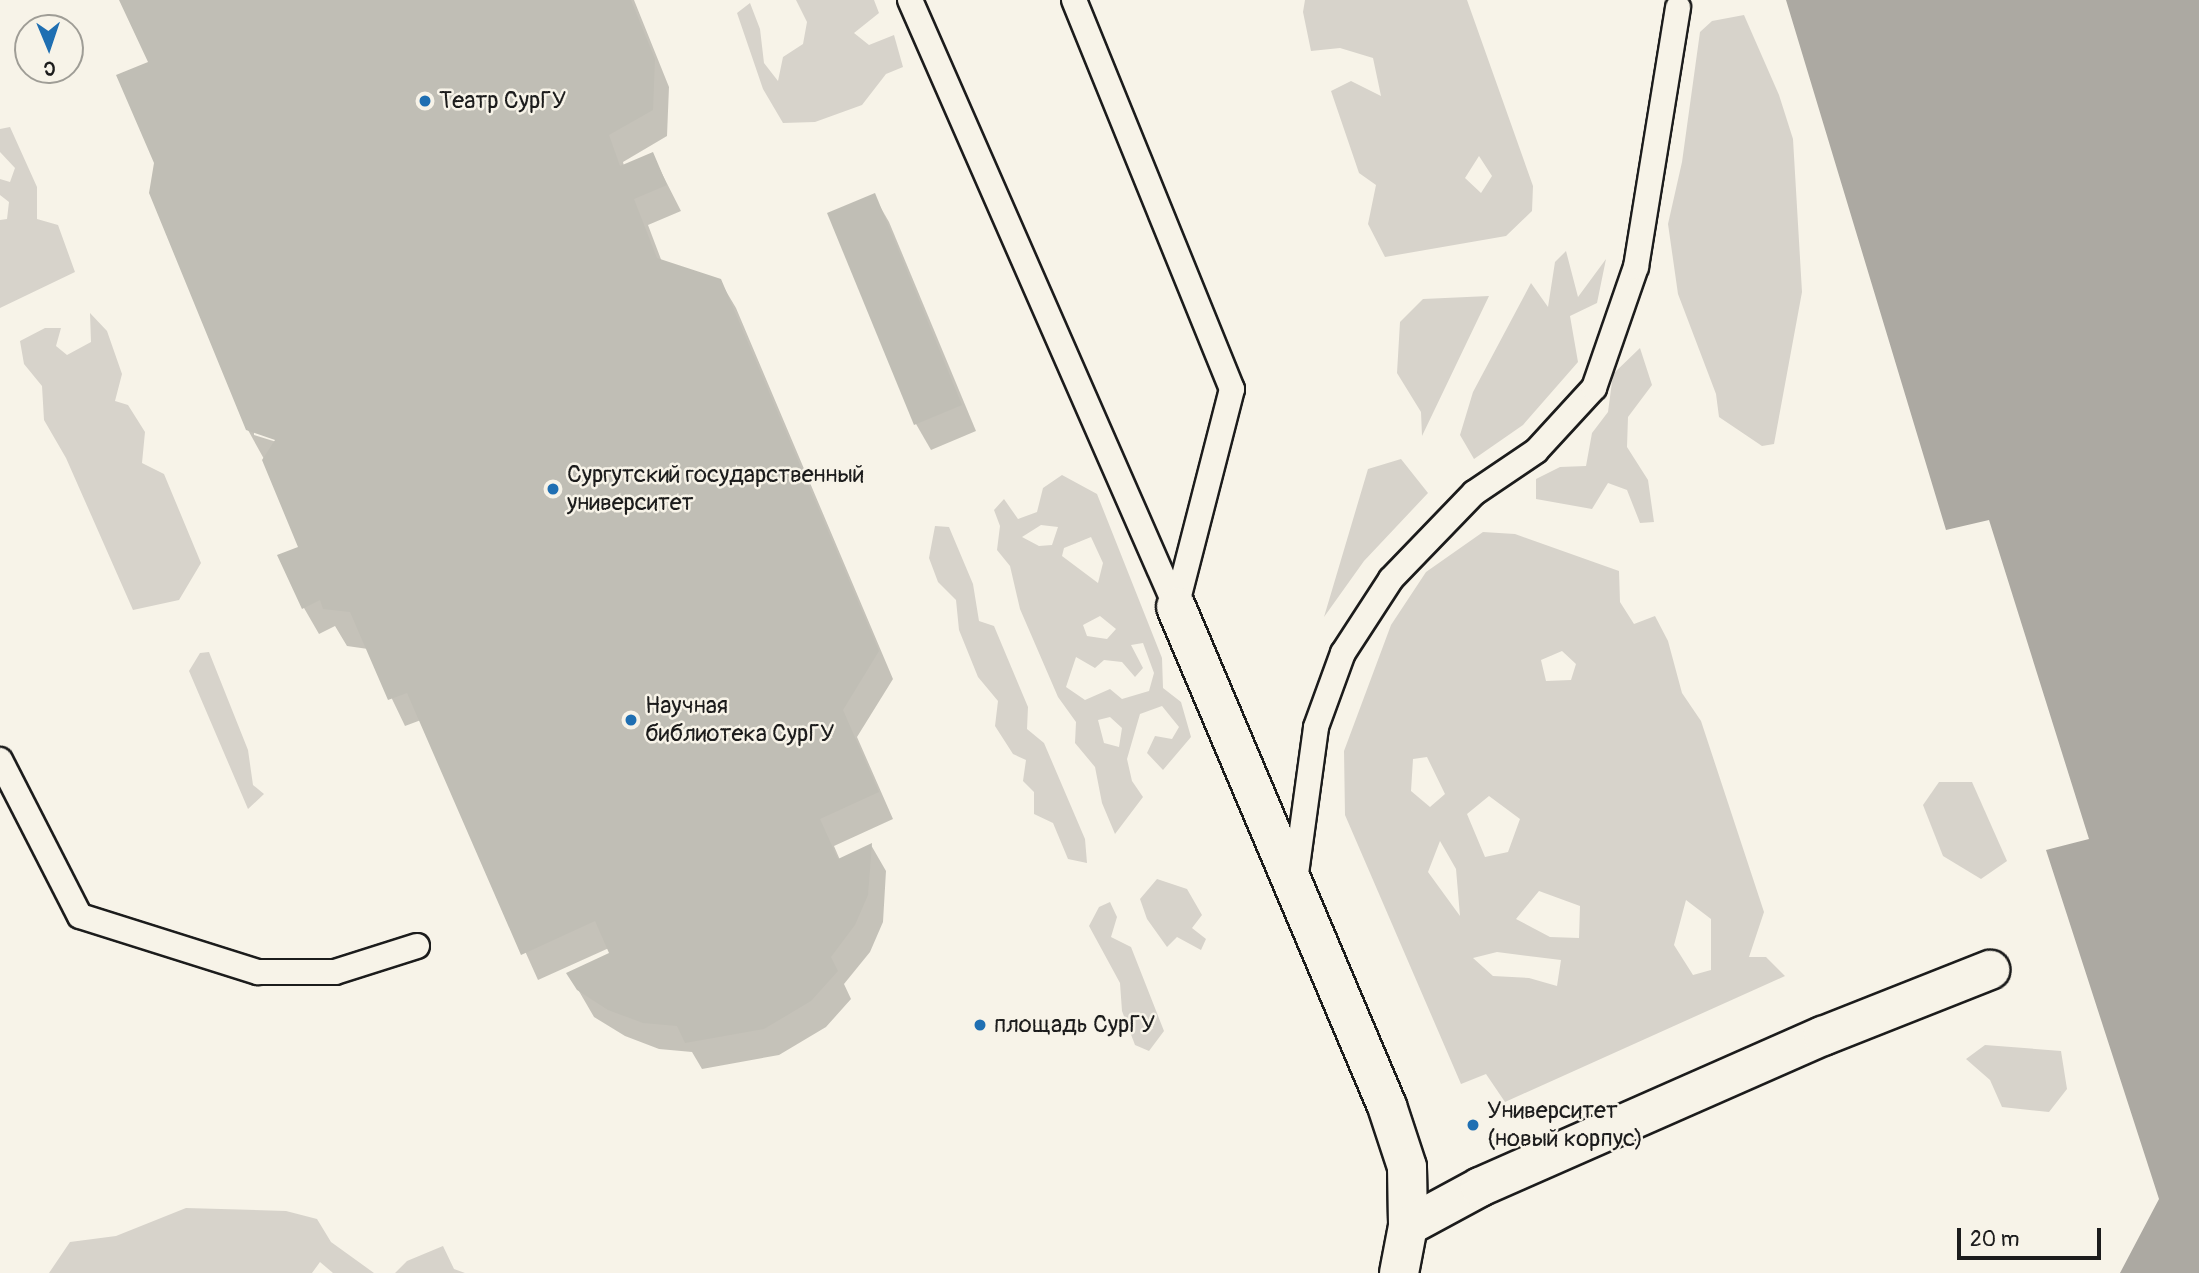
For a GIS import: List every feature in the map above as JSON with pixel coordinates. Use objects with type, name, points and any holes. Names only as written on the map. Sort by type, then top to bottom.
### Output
[{"type":"street","points":[[1176,607],[1293,892],[1387,1106],[1407,1167],[1408,1226],[1399,1273]]},
{"type":"street","points":[[1408,1226],[1480,1187],[1810,1041],[1990,970]]},
{"type":"lane","points":[[910,0],[1176,607]]},
{"type":"lane","points":[[1074,0],[1232,389],[1176,607]]},
{"type":"lane","points":[[1293,892],[1316,727],[1343,653],[1391,579],[1474,493],[1536,451],[1594,388],[1636,267],[1678,7]]},
{"type":"lane","points":[[0,760],[80,916],[258,972],[335,972],[417,946]]},
{"type":"shaded area","points":[[796,0],[874,0],[879,13],[854,33],[869,45],[894,35],[903,67],[886,74],[862,105],[815,122],[783,123],[763,89],[737,13],[750,3],[760,29],[764,63],[778,81],[783,57],[803,44],[807,22]]},
{"type":"shaded area","points":[[1305,0],[1467,0],[1533,186],[1532,211],[1506,236],[1385,257],[1368,224],[1376,185],[1359,173],[1331,91],[1351,81],[1381,96],[1373,58],[1340,48],[1311,51],[1303,12]],"holes":[[[1479,156],[1492,176],[1481,193],[1465,178]]]},
{"type":"shaded area","points":[[1786,0],[2199,0],[2199,1273],[2120,1273],[2159,1199],[2046,850],[2089,839],[1989,520],[1946,530]]},
{"type":"shaded area","points":[[1744,15],[1779,95],[1793,139],[1802,292],[1774,444],[1762,446],[1719,417],[1716,394],[1678,294],[1668,224],[1682,162],[1700,32],[1712,21]]},
{"type":"shaded area","points":[[10,127],[37,187],[37,219],[58,225],[75,272],[0,308],[0,220],[7,219],[9,202],[0,195],[0,179],[10,182],[15,168],[0,152],[0,129]]},
{"type":"shaded area","points":[[1566,251],[1578,297],[1606,259],[1597,303],[1570,316],[1578,362],[1523,425],[1474,459],[1460,435],[1473,392],[1531,283],[1548,307],[1555,262]]},
{"type":"shaded area","points":[[1489,296],[1422,436],[1421,412],[1397,373],[1400,322],[1423,299]]},
{"type":"shaded area","points":[[90,313],[107,331],[122,374],[115,401],[128,405],[145,432],[142,463],[164,474],[201,563],[179,600],[133,610],[66,458],[44,420],[42,386],[24,364],[20,341],[45,328],[61,328],[56,346],[67,355],[91,342]]},
{"type":"shaded area","points":[[1640,348],[1652,385],[1628,417],[1627,447],[1648,480],[1654,522],[1640,523],[1627,490],[1608,483],[1592,509],[1536,499],[1536,479],[1560,467],[1586,466],[1592,433],[1608,412],[1613,374]]},
{"type":"shaded area","points":[[1401,459],[1428,493],[1364,561],[1324,617],[1368,469]]},
{"type":"shaded area","points":[[1062,475],[1097,494],[1162,658],[1163,688],[1181,702],[1191,737],[1163,770],[1147,753],[1155,736],[1172,739],[1179,727],[1162,706],[1140,714],[1127,759],[1132,781],[1143,797],[1115,834],[1102,803],[1095,767],[1075,743],[1076,722],[1058,697],[1020,609],[1010,566],[997,550],[1000,526],[994,510],[1004,499],[1018,519],[1037,512],[1043,488]],"holes":[[[1041,525],[1058,527],[1052,545],[1039,546],[1022,537]],[[1091,537],[1103,563],[1098,583],[1062,556],[1064,548]],[[1100,616],[1116,629],[1107,639],[1087,636],[1083,625]],[[1143,643],[1154,673],[1149,691],[1122,699],[1110,689],[1085,700],[1066,687],[1076,657],[1095,668],[1104,660],[1122,662],[1135,677],[1143,668],[1131,645]],[[1110,717],[1122,728],[1119,747],[1104,743],[1098,720]]]},
{"type":"shaded area","points":[[935,526],[949,527],[973,584],[979,621],[994,626],[1028,707],[1027,729],[1044,743],[1085,839],[1087,863],[1068,859],[1053,823],[1034,814],[1034,792],[1023,781],[1026,760],[1013,754],[995,726],[998,701],[978,677],[959,630],[956,600],[938,582],[929,558]]},
{"type":"shaded area","points":[[1483,532],[1515,534],[1619,571],[1620,602],[1634,624],[1655,616],[1668,641],[1682,693],[1701,721],[1764,912],[1749,957],[1766,957],[1785,976],[1505,1102],[1486,1074],[1461,1084],[1345,815],[1344,751],[1391,625],[1426,572]],"holes":[[[1562,651],[1576,664],[1571,680],[1546,681],[1541,660]],[[1427,757],[1445,794],[1430,807],[1411,791],[1413,759]],[[1489,796],[1520,819],[1508,852],[1485,857],[1467,814]],[[1440,841],[1456,869],[1460,916],[1428,872]],[[1539,891],[1580,906],[1579,938],[1550,937],[1516,919]],[[1686,900],[1711,919],[1711,970],[1693,975],[1674,945]],[[1497,952],[1561,960],[1557,986],[1529,978],[1493,976],[1473,958]]]},
{"type":"shaded area","points":[[209,652],[248,750],[253,785],[264,794],[248,809],[189,671],[200,653]]},
{"type":"shaded area","points":[[1939,782],[1972,782],[2007,861],[1981,879],[1943,856],[1923,805]]},
{"type":"shaded area","points":[[1157,879],[1187,889],[1202,915],[1192,928],[1206,939],[1201,950],[1177,937],[1167,947],[1147,919],[1140,899]]},
{"type":"shaded area","points":[[1110,902],[1117,917],[1111,937],[1131,947],[1164,1031],[1149,1051],[1135,1045],[1122,1011],[1120,983],[1089,926],[1099,907]]},
{"type":"shaded area","points":[[1985,1045],[2061,1051],[2067,1089],[2049,1112],[2002,1107],[1990,1080],[1966,1059]]},
{"type":"shaded area","points":[[186,1208],[286,1211],[317,1219],[331,1242],[374,1273],[333,1273],[320,1262],[312,1273],[49,1273],[70,1242],[116,1236]]},
{"type":"shaded area","points":[[443,1246],[454,1269],[465,1273],[395,1273],[407,1261]]},
{"type":"building","name":"Сургутский государственный университет","points":[[119,0],[631,0],[655,59],[653,110],[609,135],[620,166],[653,152],[667,185],[634,199],[657,258],[721,279],[879,651],[843,710],[879,792],[820,819],[838,859],[872,843],[868,895],[855,925],[831,957],[838,971],[811,1001],[764,1029],[685,1043],[677,1026],[643,1023],[608,1010],[577,990],[566,973],[609,953],[595,921],[521,955],[407,693],[388,700],[350,612],[323,609],[320,600],[302,609],[277,555],[298,547],[262,460],[275,440],[246,430],[149,193],[154,163],[116,75],[148,62]]},
{"type":"building","points":[[875,193],[962,405],[914,425],[827,213]]},
{"type":"place","name":"Театр СурГУ","points":[[425,101]]},
{"type":"place","name":"Сургутский государственный университет","points":[[553,489]]},
{"type":"place","name":"Научная библиотека СурГУ","points":[[631,720]]},
{"type":"place","name":"площадь СурГУ","points":[[980,1025]]},
{"type":"place","name":"Университет (новый корпус)","points":[[1473,1125]]}]
